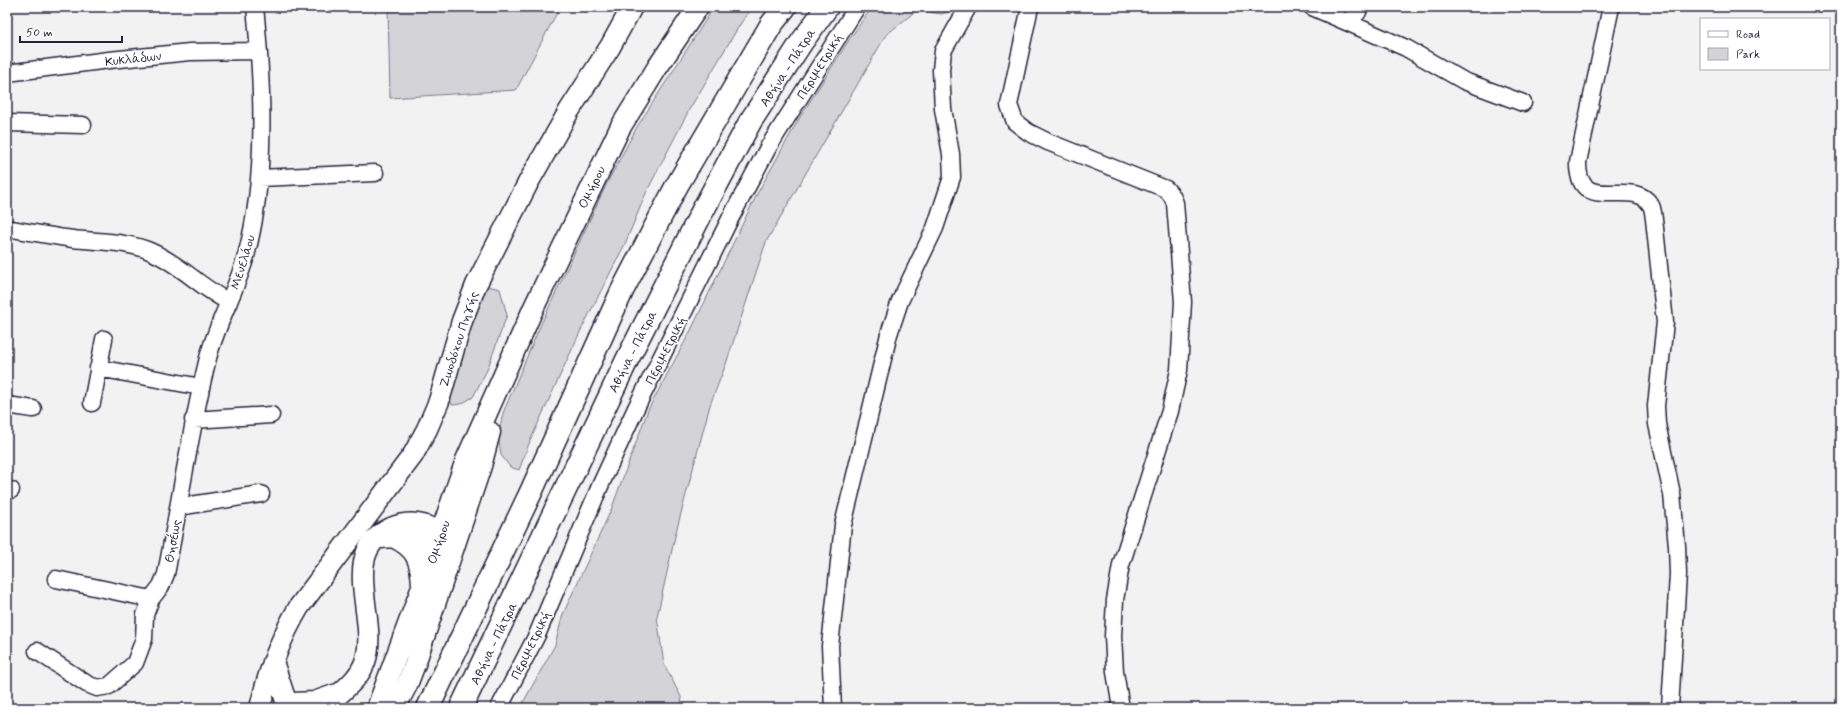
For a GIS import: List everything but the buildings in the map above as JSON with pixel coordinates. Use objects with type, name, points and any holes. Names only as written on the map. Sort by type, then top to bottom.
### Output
[{"type":"highway","points":[[428,708],[531,492],[626,284],[676,187],[759,45],[785,7]]},
{"type":"highway","name":"Αθήνα - Πάτρα","points":[[461,708],[627,360],[702,212],[750,122],[801,43],[827,7]]},
{"type":"main road","name":"Ζωοδόχου Πηγής","points":[[261,708],[280,642],[299,607],[413,455],[427,429],[439,401],[462,321],[476,285],[558,130],[610,47],[632,7]]},
{"type":"main road","name":"Ομήρου","points":[[395,708],[415,664],[446,544],[457,488],[466,460],[504,378],[534,307],[620,128],[657,68],[698,7]]},
{"type":"main road","name":"Ομήρου","points":[[377,708],[422,587],[446,544],[481,466],[504,378]]},
{"type":"main road","points":[[325,708],[360,673],[365,661],[368,634],[362,572],[368,548],[384,537],[388,530],[437,510],[446,502],[457,488]]},
{"type":"main road","points":[[406,523],[424,524],[446,544]]},
{"type":"main road","points":[[384,537],[415,539],[446,544]]},
{"type":"main road","points":[[384,537],[404,543],[413,551],[419,561],[422,587]]},
{"type":"main road","points":[[273,662],[292,704]]},
{"type":"main road","points":[[261,708],[276,702],[292,704],[314,702],[341,692]]},
{"type":"street","name":"Μενελάου","points":[[7,228],[72,239],[132,246],[146,250],[176,265],[193,279],[229,302],[246,257],[259,178],[261,112],[260,51],[255,7]]},
{"type":"street","name":"Περιμετρική","points":[[499,708],[537,635],[597,492],[636,408],[731,217],[769,146],[857,7]]},
{"type":"street","points":[[833,708],[830,646],[843,525],[889,334],[900,301],[935,228],[952,177],[951,154],[943,109],[941,70],[943,51],[968,7]]},
{"type":"street","points":[[1030,7],[1009,106],[1015,122],[1028,132],[1048,142],[1166,189],[1172,196],[1175,203],[1183,302],[1179,370],[1170,411],[1121,565],[1115,600],[1113,636],[1115,672],[1121,708]]},
{"type":"street","points":[[1312,7],[1406,48],[1464,81],[1523,103]]},
{"type":"street","points":[[1348,22],[1358,12],[1359,7]]},
{"type":"street","points":[[1611,7],[1578,162],[1578,174],[1582,184],[1595,193],[1637,194],[1644,197],[1651,204],[1654,219],[1665,315],[1664,344],[1656,406],[1658,424],[1672,494],[1678,546],[1678,574],[1670,708]]},
{"type":"street","name":"Κυκλάδων","points":[[7,74],[109,60],[190,52],[260,51]]},
{"type":"street","points":[[7,123],[83,125]]},
{"type":"street","points":[[259,178],[375,173]]},
{"type":"street","name":"Θησέως","points":[[37,651],[87,684],[97,688],[109,686],[135,663],[144,639],[145,615],[151,599],[161,586],[166,574],[193,420],[209,354],[229,302]]},
{"type":"street","points":[[92,403],[104,339]]},
{"type":"street","points":[[98,368],[201,387]]},
{"type":"street","points":[[7,405],[33,409]]},
{"type":"street","points":[[193,420],[271,415]]},
{"type":"street","points":[[178,507],[260,494]]},
{"type":"street","points":[[56,579],[151,599]]},
{"type":"green space","points":[[388,7],[560,7],[516,90],[390,98]]},
{"type":"green space","points":[[714,7],[752,7],[689,110],[646,193],[625,244],[580,332],[530,441],[519,470],[510,467],[501,455],[498,436],[503,413],[537,333],[607,183],[637,127]]},
{"type":"green space","points":[[872,7],[959,7],[956,10],[941,14],[917,10],[886,35],[766,242],[726,364],[710,405],[676,532],[657,617],[664,664],[681,697],[682,708],[520,708],[555,645],[563,614],[611,510],[648,410],[691,330],[757,194],[800,117]]},
{"type":"green space","points":[[488,286],[500,289],[507,315],[487,370],[473,397],[461,404],[452,405],[449,397],[474,309]]}]
